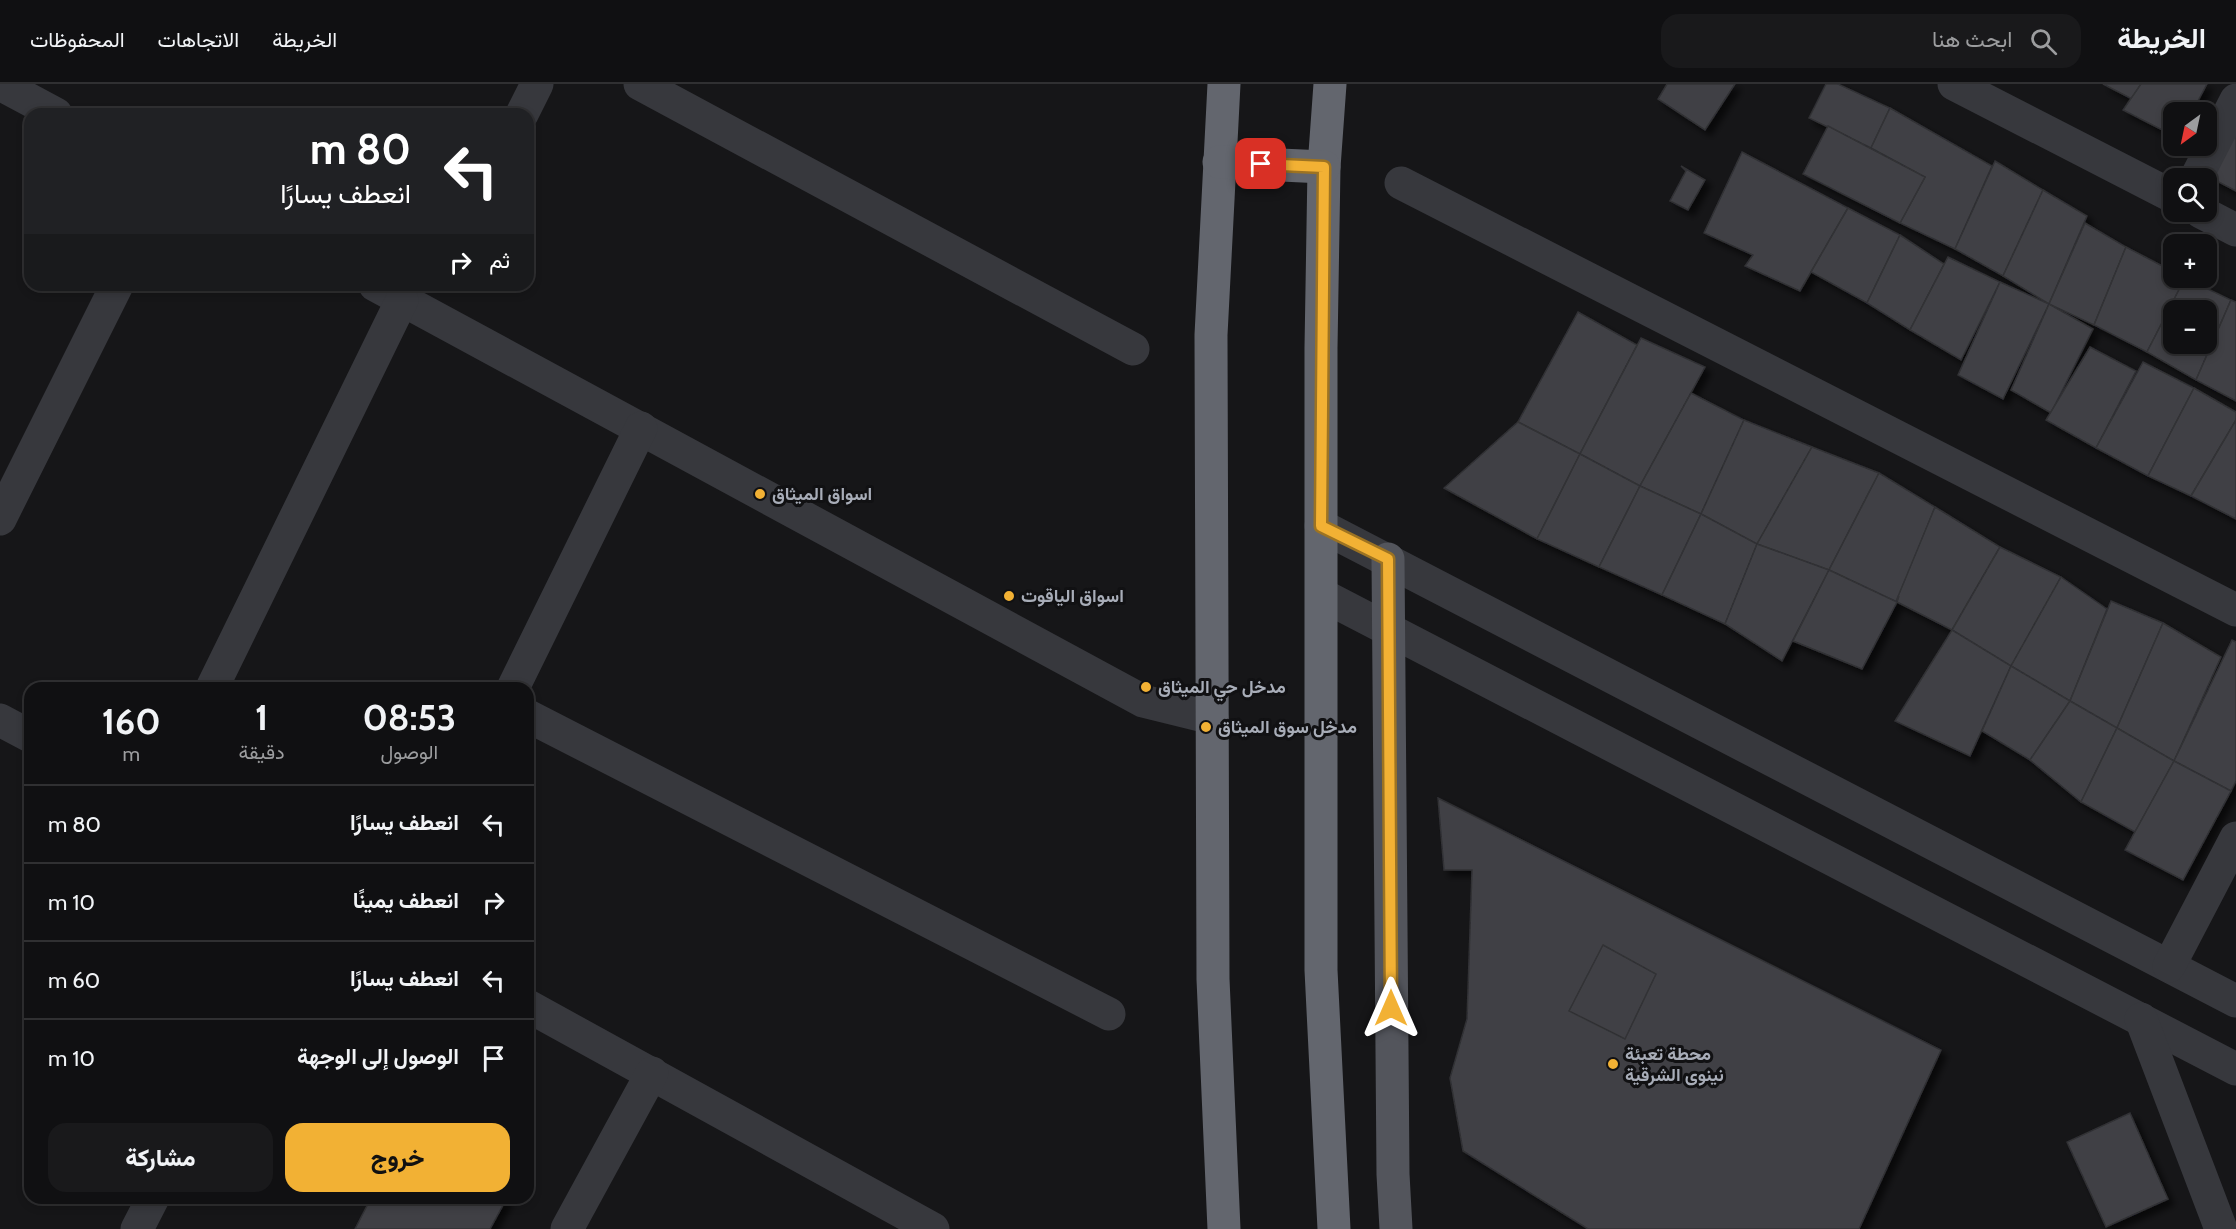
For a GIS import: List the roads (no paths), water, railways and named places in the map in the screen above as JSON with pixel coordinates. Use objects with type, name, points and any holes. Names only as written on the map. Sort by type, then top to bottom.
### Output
[{"type":"highway","points":[[1224,84],[1211,335],[1213,979],[1224,1229]]},
{"type":"highway","points":[[1330,84],[1324,167],[1321,970],[1334,1229]]},
{"type":"highway","points":[[1219,162],[1324,167]]},
{"type":"main road","points":[[1388,559],[1393,1174],[1396,1229]]},
{"type":"street","points":[[0,84],[45,108]]},
{"type":"street","points":[[525,108],[537,84]]},
{"type":"street","points":[[640,84],[1133,349]]},
{"type":"street","points":[[1954,84],[2163,192]]},
{"type":"street","points":[[2201,168],[2236,100]]},
{"type":"street","points":[[1401,183],[2236,610]]},
{"type":"street","points":[[2217,220],[2236,230]]},
{"type":"street","points":[[0,519],[114,291]]},
{"type":"street","points":[[215,682],[408,295],[641,428],[1143,701],[1212,718]]},
{"type":"street","points":[[516,682],[641,428]]},
{"type":"street","points":[[1321,526],[2236,1001]]},
{"type":"street","points":[[1322,595],[2236,1069]]},
{"type":"street","points":[[534,719],[1109,1014]]},
{"type":"street","points":[[0,720],[24,733]]},
{"type":"street","points":[[2169,966],[2236,838]]},
{"type":"street","points":[[534,1009],[933,1229]]},
{"type":"street","points":[[2141,1019],[2221,1229]]},
{"type":"street","points":[[567,1229],[652,1073]]},
{"type":"street","points":[[137,1229],[150,1204]]},
{"type":"place","name":"اسواق الميثاق","points":[[760,494]]},
{"type":"place","name":"اسواق الياقوت","points":[[1009,596]]},
{"type":"place","name":"مدخل حي الميثاق","points":[[1146,687]]},
{"type":"place","name":"مدخل سوق الميثاق","points":[[1206,727]]},
{"type":"place","name":"محطة تعبئة نينوى الشرقية","points":[[1613,1064]]}]
